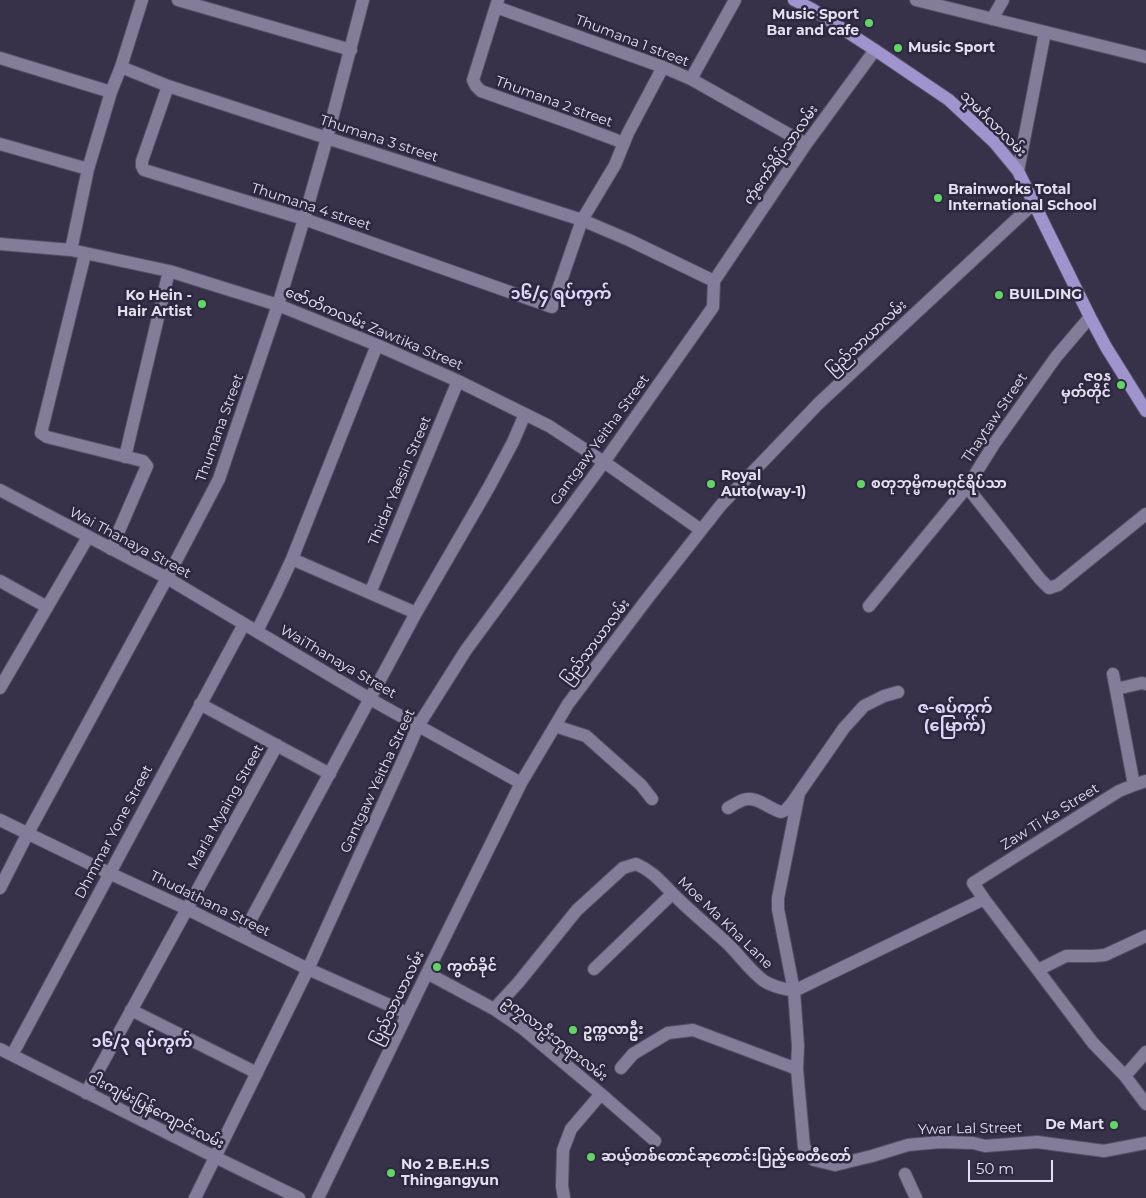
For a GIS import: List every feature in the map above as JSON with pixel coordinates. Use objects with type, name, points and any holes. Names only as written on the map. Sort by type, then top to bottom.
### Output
[{"type":"main road","name":"သုမင်္ဂလာလမ်း","points":[[799,1],[876,50],[949,100],[994,142],[1018,171],[1106,347],[1145,408]]},
{"type":"street","points":[[71,250],[88,169],[111,92],[142,0]]},
{"type":"street","points":[[178,0],[351,50]]},
{"type":"street","name":"Thumana Street","points":[[0,888],[28,833],[168,578],[219,479],[278,305],[304,220],[363,0]]},
{"type":"street","points":[[691,80],[735,0]]},
{"type":"street","points":[[916,0],[1146,57]]},
{"type":"street","points":[[992,19],[1003,0]]},
{"type":"street","name":"Thumana 1 street","points":[[497,4],[662,67],[691,80],[806,144]]},
{"type":"street","name":"Thumana 2 street","points":[[497,4],[473,80],[476,86],[480,90],[624,143]]},
{"type":"street","points":[[1018,171],[1045,32]]},
{"type":"street","name":"ကံ့ကော်ရိပ်သာလမ်း","points":[[714,281],[806,144],[876,50]]},
{"type":"street","points":[[0,58],[111,92]]},
{"type":"street","name":"Thumana 3 street","points":[[121,67],[168,86],[582,220],[629,240],[714,281]]},
{"type":"street","points":[[582,220],[615,165],[662,67]]},
{"type":"street","name":"Thumana 4 street","points":[[168,86],[142,161],[144,170],[304,220],[552,307],[582,220]]},
{"type":"street","points":[[0,144],[88,169]]},
{"type":"street","name":"ပြည်သာယာလမ်း","points":[[318,1198],[426,973],[521,783],[568,704],[721,505],[819,403],[1034,202]]},
{"type":"street","name":"ဇော်တိကလမ်း Zawtika Street","points":[[0,244],[71,250],[169,271],[278,305],[377,345],[458,381],[549,426],[701,530]]},
{"type":"street","points":[[84,254],[41,433],[48,437],[143,461],[147,466],[111,548]]},
{"type":"street","points":[[125,457],[169,271]]},
{"type":"street","name":"Gantgaw Yeitha Street","points":[[195,1198],[308,969],[418,726],[466,650],[604,462],[713,307],[714,281]]},
{"type":"street","name":"Thaytaw Street","points":[[869,606],[968,487],[994,444],[1056,357],[1090,317]]},
{"type":"street","points":[[257,632],[292,559],[377,345]]},
{"type":"street","name":"Thidar Yaesin Street","points":[[370,593],[458,381]]},
{"type":"street","points":[[242,936],[416,613],[490,487],[525,414]]},
{"type":"street","points":[[968,487],[1049,588],[1058,585],[1146,514]]},
{"type":"street","name":"Wai Thanaya Street","points":[[0,490],[168,578],[244,624]]},
{"type":"street","points":[[0,688],[88,537]]},
{"type":"street","points":[[292,559],[416,613]]},
{"type":"street","points":[[0,581],[48,607]]},
{"type":"street","name":"WaiThanaya Street","points":[[244,624],[370,699],[521,783]]},
{"type":"street","name":"Dhmmar Yone Street","points":[[12,1055],[244,624]]},
{"type":"street","points":[[1113,674],[1140,783]]},
{"type":"street","points":[[1116,689],[1142,683],[1146,684]]},
{"type":"street","points":[[728,808],[743,799],[749,798],[775,811],[781,812],[786,810],[800,793],[844,728],[864,706],[884,696],[898,692]]},
{"type":"street","points":[[200,704],[330,774]]},
{"type":"street","points":[[555,726],[586,736],[641,785],[652,799]]},
{"type":"street","name":"Marla Myaing Street","points":[[86,1093],[277,745]]},
{"type":"street","name":"Zaw Ti Ka Street","points":[[984,899],[974,883],[1119,791],[1140,783]]},
{"type":"street","points":[[621,1068],[633,1054],[668,1033],[693,1030],[797,1069],[798,1046],[794,991],[778,909],[778,898],[800,793]]},
{"type":"street","name":"Thudathana Street","points":[[0,820],[308,969],[407,1013]]},
{"type":"street","name":"Moe Ma Kha Lane","points":[[494,1008],[518,983],[577,910],[624,868],[636,864],[646,868],[765,981],[780,988],[794,991]]},
{"type":"street","points":[[594,969],[672,894]]},
{"type":"street","points":[[794,991],[984,899],[1093,1043],[1125,1076],[1146,1104]]},
{"type":"street","points":[[1038,970],[1066,956],[1105,955],[1146,936]]},
{"type":"street","name":"ဥကၠလာဦးဘုရားလမ်း","points":[[426,973],[494,1008],[527,1032],[655,1141]]},
{"type":"street","points":[[131,1010],[257,1073]]},
{"type":"street","name":"ငါးကျမ်းပြန်ကျောင်းလမ်း","points":[[0,1049],[299,1198]]},
{"type":"street","points":[[1125,1076],[1146,1052]]},
{"type":"street","name":"Ywar Lal Street","points":[[797,1069],[804,1147],[814,1160],[835,1165],[908,1145],[940,1142],[973,1143],[986,1146],[1037,1142],[1104,1151],[1146,1143]]},
{"type":"street","points":[[564,1198],[562,1186],[563,1150],[571,1129],[601,1094]]},
{"type":"street","points":[[906,1174],[916,1198]]},
{"type":"place","name":"Music Sport Bar and cafe","points":[[869,23]]},
{"type":"place","name":"Music Sport","points":[[898,48]]},
{"type":"place","name":"Brainworks Total International School","points":[[938,198]]},
{"type":"place","name":"BUILDING","points":[[999,295]]},
{"type":"place","name":"Ko Hein - Hair Artist","points":[[202,304]]},
{"type":"place","name":"ဇဝန မှတ်တိုင်","points":[[1121,385]]},
{"type":"place","name":"Royal Auto(way-1)","points":[[711,484]]},
{"type":"place","name":"စတုဘုမ္မိကမဂ္ဂင်ရိပ်သာ","points":[[861,484]]},
{"type":"place","name":"ကွတ်ခိုင်","points":[[437,967]]},
{"type":"place","name":"ဥက္ကလာဦး","points":[[573,1030]]},
{"type":"place","name":"De Mart","points":[[1114,1125]]},
{"type":"place","name":"ဆယ့်တစ်တောင်ဆုတောင်းပြည့်စေတီတော်","points":[[591,1157]]},
{"type":"place","name":"No 2 B.E.H.S Thingangyun","points":[[391,1173]]},
{"type":"district","name":"၁၆/၄ ရပ်ကွက်","points":[[561,294]]},
{"type":"district","name":"ဇ-ရပ်ကွက် (မြောက်)","points":[[955,717]]},
{"type":"district","name":"၁၆/၃ ရပ်ကွက်","points":[[142,1042]]}]
